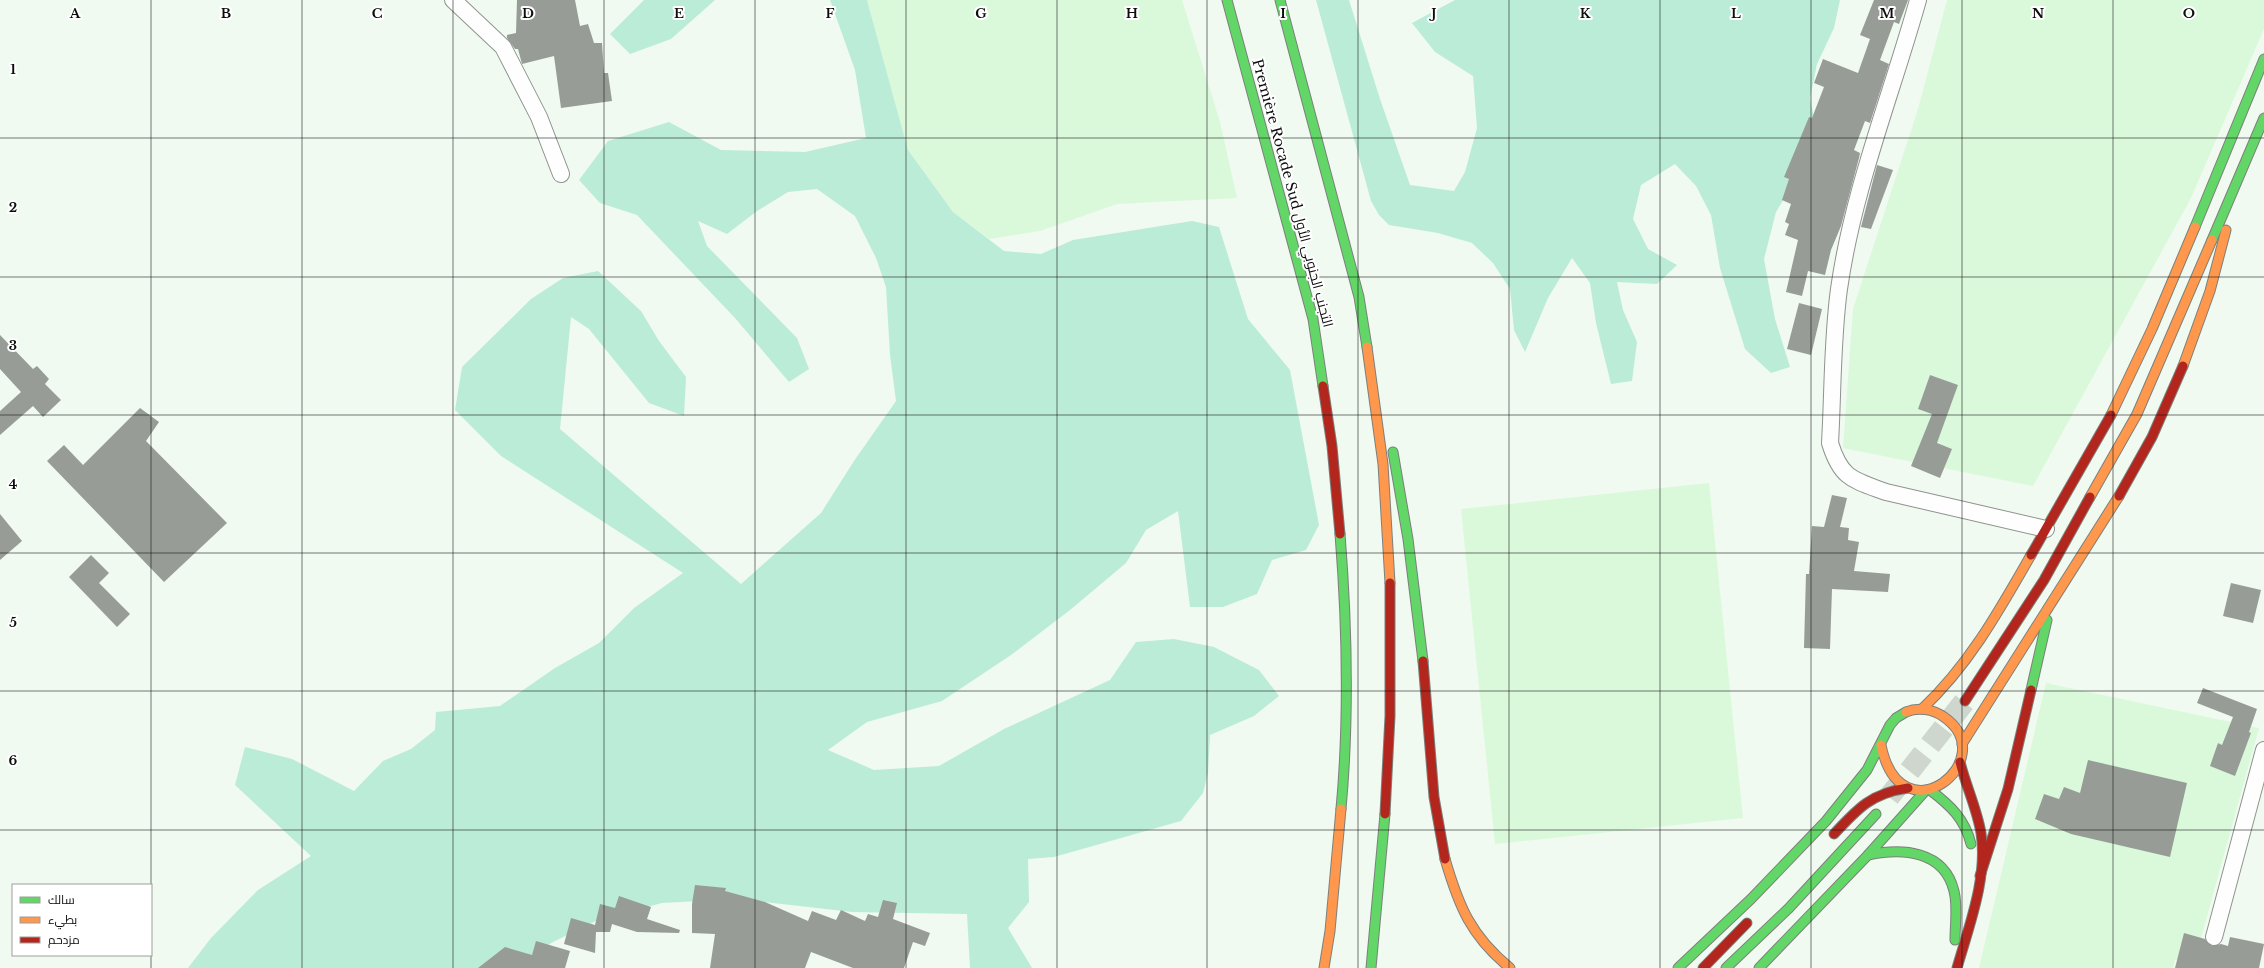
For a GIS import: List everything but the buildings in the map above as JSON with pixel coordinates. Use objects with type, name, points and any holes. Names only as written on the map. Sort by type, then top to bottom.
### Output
[{"type":"main road","name":"Première Rocade Sud التجنب الجنوبي الأول","points":[[1227,0],[1314,319],[1332,446],[1344,586],[1343,791],[1330,931],[1324,968]]},
{"type":"main road","points":[[1280,0],[1359,297],[1404,503],[1424,680],[1433,785],[1441,848],[1455,894],[1471,928],[1490,952],[1510,968]]},
{"type":"main road","points":[[1922,709],[1953,678],[1979,642],[2046,529],[2118,402],[2140,356],[2243,104],[2264,59]]},
{"type":"main road","points":[[1965,702],[2044,580],[2137,414],[2240,170],[2264,118]]},
{"type":"main road","points":[[1962,744],[2138,465],[2168,403],[2218,262],[2240,170]]},
{"type":"main road","points":[[1368,340],[1382,453],[1392,591],[1389,744],[1385,830],[1371,968]]},
{"type":"main road","points":[[1957,968],[1980,876],[2008,789],[2050,605]]},
{"type":"main road","points":[[1675,964],[1720,929],[1835,812],[1860,779],[1881,745],[1885,733],[1891,723],[1905,713],[1922,709],[1934,711],[1953,723],[1959,733],[1962,744],[1960,762],[1981,834],[1982,850],[1980,876]]},
{"type":"main road","points":[[1881,745],[1882,758],[1887,771],[1896,781],[1908,788]]},
{"type":"main road","points":[[1759,968],[1868,855],[1928,790],[1949,780],[1960,762]]},
{"type":"main road","points":[[1828,839],[1865,802],[1874,796],[1888,791],[1908,788],[1928,790],[1948,804],[1963,820],[1969,831],[1972,852]]},
{"type":"main road","points":[[1726,968],[1789,908],[1876,814]]},
{"type":"main road","points":[[1868,855],[1888,851],[1909,851],[1927,856],[1942,867],[1948,874],[1954,891],[1955,940]]},
{"type":"main road","points":[[1947,968],[1966,895]]},
{"type":"main road","points":[[1703,968],[1752,918]]},
{"type":"street","points":[[453,0],[502,47],[539,117],[561,174]]},
{"type":"street","points":[[1918,0],[1865,172],[1845,256],[1838,297],[1830,443],[1838,467],[1847,476],[1874,488],[2046,529]]},
{"type":"street","points":[[2214,937],[2264,750]]},
{"type":"green space","points":[[644,0],[715,0],[671,39],[630,54],[610,34]]},
{"type":"green space","points":[[830,0],[867,0],[908,150],[953,212],[1004,251],[1041,254],[1073,240],[1192,221],[1219,227],[1248,319],[1290,370],[1319,525],[1306,550],[1272,560],[1257,594],[1223,607],[1190,607],[1178,511],[1146,530],[1126,563],[1070,610],[1011,655],[942,701],[867,722],[828,750],[874,770],[939,766],[1004,729],[1110,680],[1136,642],[1174,639],[1214,647],[1259,670],[1279,696],[1254,716],[1210,735],[1208,773],[1203,793],[1181,821],[1054,857],[1028,859],[1029,902],[1008,928],[1032,968],[970,968],[967,914],[852,912],[737,899],[662,903],[598,920],[553,942],[510,968],[188,968],[211,938],[258,890],[311,856],[235,785],[245,747],[292,759],[354,791],[383,761],[411,749],[435,730],[436,712],[500,706],[555,668],[599,643],[634,608],[683,573],[501,456],[455,410],[462,367],[531,299],[563,278],[598,271],[641,311],[659,341],[686,377],[684,416],[649,403],[589,329],[571,317],[560,429],[741,584],[821,513],[854,461],[896,401],[890,355],[886,287],[876,258],[855,216],[817,189],[788,192],[757,211],[727,234],[698,221],[707,246],[797,338],[809,369],[789,382],[735,318],[637,215],[600,203],[579,180],[608,141],[669,122],[721,150],[805,152],[866,138],[855,70]]},
{"type":"green space","points":[[867,0],[1182,0],[1220,122],[1237,198],[1117,204],[1040,231],[989,239],[953,212],[908,150]]},
{"type":"green space","points":[[1316,0],[1349,0],[1380,99],[1410,185],[1454,191],[1465,172],[1477,128],[1473,76],[1435,52],[1412,23],[1455,0],[1840,0],[1834,28],[1817,64],[1810,98],[1817,133],[1808,159],[1776,212],[1764,259],[1775,319],[1790,367],[1771,373],[1745,349],[1720,268],[1711,215],[1696,186],[1675,164],[1641,185],[1633,219],[1648,249],[1677,265],[1657,284],[1617,282],[1623,310],[1637,342],[1632,381],[1611,384],[1596,323],[1590,283],[1572,258],[1548,298],[1525,352],[1514,330],[1510,289],[1493,263],[1472,243],[1438,233],[1389,225],[1379,215],[1371,201]]},
{"type":"green space","points":[[1947,0],[2264,0],[2264,29],[2191,198],[2033,486],[1843,448],[1853,309],[1918,109]]},
{"type":"green space","points":[[1709,483],[1743,818],[1495,844],[1461,509]]},
{"type":"green space","points":[[2046,683],[2259,728],[2198,949],[2175,960],[2173,968],[1979,968]]},
{"type":"tunnel","points":[[1889,797],[1965,701]]},
{"type":"traffic: fast","points":[[1227,0],[1313,319],[1323,386]]},
{"type":"traffic: fast","points":[[1280,0],[1359,297],[1367,347]]},
{"type":"traffic: fast","points":[[2195,227],[2264,59]]},
{"type":"traffic: fast","points":[[2212,240],[2264,118]]},
{"type":"traffic: fast","points":[[1393,452],[1408,539],[1423,661]]},
{"type":"traffic: fast","points":[[1340,534],[1346,637],[1345,742],[1341,809]]},
{"type":"traffic: fast","points":[[2031,690],[2047,620]]},
{"type":"traffic: fast","points":[[1678,968],[1751,899],[1826,821],[1867,770],[1890,725],[1896,718],[1906,712]]},
{"type":"traffic: fast","points":[[1759,968],[1868,855],[1926,790]]},
{"type":"traffic: fast","points":[[1930,790],[1956,813],[1965,827],[1971,844]]},
{"type":"traffic: fast","points":[[1371,968],[1385,814]]},
{"type":"traffic: fast","points":[[1726,968],[1789,908],[1876,814]]},
{"type":"traffic: fast","points":[[1868,855],[1894,852],[1908,853],[1920,855],[1941,867],[1949,877],[1954,891],[1956,909],[1955,940]]},
{"type":"traffic: slow","points":[[2111,415],[2152,329],[2195,227]]},
{"type":"traffic: slow","points":[[2183,366],[2210,291],[2226,230]]},
{"type":"traffic: slow","points":[[2090,497],[2137,414],[2212,240]]},
{"type":"traffic: slow","points":[[1367,347],[1383,464],[1390,583]]},
{"type":"traffic: slow","points":[[1962,744],[2119,496]]},
{"type":"traffic: slow","points":[[1922,709],[1939,692],[1969,656],[1995,617],[2031,555]]},
{"type":"traffic: slow","points":[[1881,745],[1892,773],[1908,787],[1926,790],[1942,783],[1956,770],[1962,753],[1959,734],[1940,714],[1920,709],[1906,712]]},
{"type":"traffic: slow","points":[[1324,968],[1330,931],[1341,809]]},
{"type":"traffic: slow","points":[[1445,859],[1461,906],[1468,920],[1485,944],[1510,968]]},
{"type":"traffic: jam","points":[[2119,496],[2152,437],[2183,366]]},
{"type":"traffic: jam","points":[[1323,386],[1332,446],[1340,534]]},
{"type":"traffic: jam","points":[[2031,555],[2111,415]]},
{"type":"traffic: jam","points":[[1965,701],[2044,580],[2090,497]]},
{"type":"traffic: jam","points":[[1385,814],[1390,716],[1390,583]]},
{"type":"traffic: jam","points":[[1423,661],[1434,797],[1445,859]]},
{"type":"traffic: jam","points":[[1980,876],[2008,789],[2031,690]]},
{"type":"traffic: jam","points":[[1957,968],[1972,918],[1980,884],[1982,867],[1981,833],[1960,762]]},
{"type":"traffic: jam","points":[[1834,834],[1858,809],[1866,803],[1895,790],[1908,788]]},
{"type":"traffic: jam","points":[[1703,968],[1747,923]]}]
